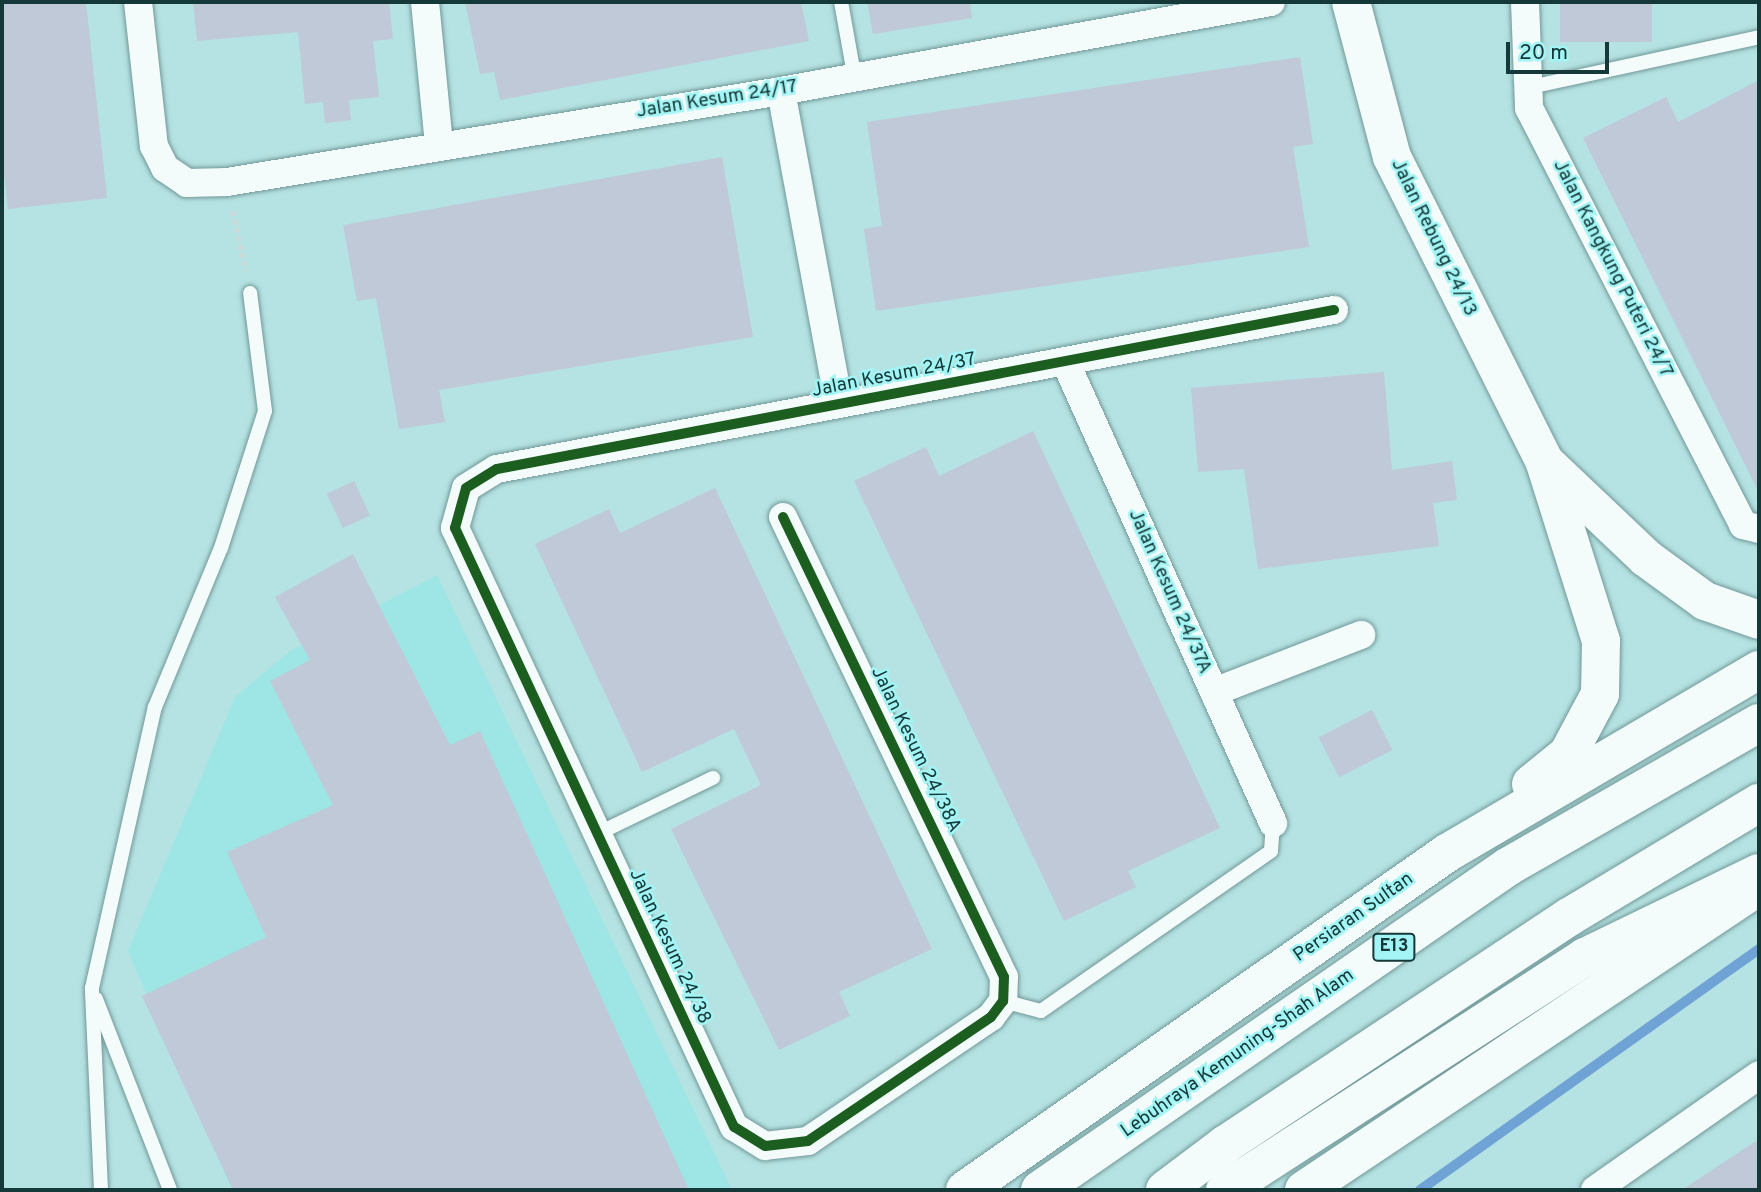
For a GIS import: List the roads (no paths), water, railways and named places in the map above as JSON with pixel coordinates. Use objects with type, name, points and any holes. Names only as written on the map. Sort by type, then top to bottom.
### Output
[{"type":"main road","name":"Jalan Rebung 24/13","points":[[1351,2],[1392,157],[1545,463]]},
{"type":"main road","points":[[1545,463],[1646,558],[1705,601],[1759,620]]},
{"type":"main road","points":[[1447,853],[1568,754],[1600,694],[1601,641],[1545,463]]},
{"type":"main road","name":"Persiaran Sultan","points":[[965,1190],[1447,853],[1759,670]]},
{"type":"main road","name":"Lebuhraya Kemuning-Shah Alam","points":[[1040,1190],[1509,866],[1759,723]]},
{"type":"main road","points":[[1165,1190],[1226,1144],[1569,917],[1759,803]]},
{"type":"main road","points":[[1225,1190],[1586,957],[1759,873]]},
{"type":"main road","points":[[1304,1190],[1759,886]]},
{"type":"street","name":"Jalan Kesum 24/17","points":[[138,2],[154,146],[165,168],[187,183],[227,182],[439,145],[781,91],[854,75],[1271,2]]},
{"type":"street","points":[[425,2],[439,145]]},
{"type":"street","name":"Jalan Kangkung Puteri 24/7","points":[[1525,2],[1525,89],[1529,108],[1751,527]]},
{"type":"street","points":[[781,91],[839,404]]},
{"type":"street","name":"Jalan Kesum 24/37","points":[[466,488],[497,469],[1334,310]]},
{"type":"street","name":"Jalan Kesum 24/37A","points":[[1065,361],[1273,823]]},
{"type":"street","name":"Jalan Kesum 24/38","points":[[466,488],[455,528],[734,1127],[765,1146],[808,1141],[991,1017],[1003,1001]]},
{"type":"street","name":"Jalan Kesum 24/38A","points":[[783,517],[1004,976],[1003,1001]]},
{"type":"street","points":[[1214,692],[1361,635]]},
{"type":"street","points":[[1595,1190],[1759,1076]]},
{"type":"lane","points":[[841,2],[854,75]]},
{"type":"lane","points":[[1525,89],[1759,37]]},
{"type":"lane","points":[[101,1190],[92,988],[155,707],[220,548],[265,411],[250,293]]},
{"type":"lane","points":[[597,834],[713,778]]},
{"type":"lane","points":[[1003,1001],[1041,1011],[1271,851],[1273,823]]},
{"type":"lane","points":[[92,988],[170,1190]]},
{"type":"waterway","points":[[1420,1190],[1759,949]]}]
